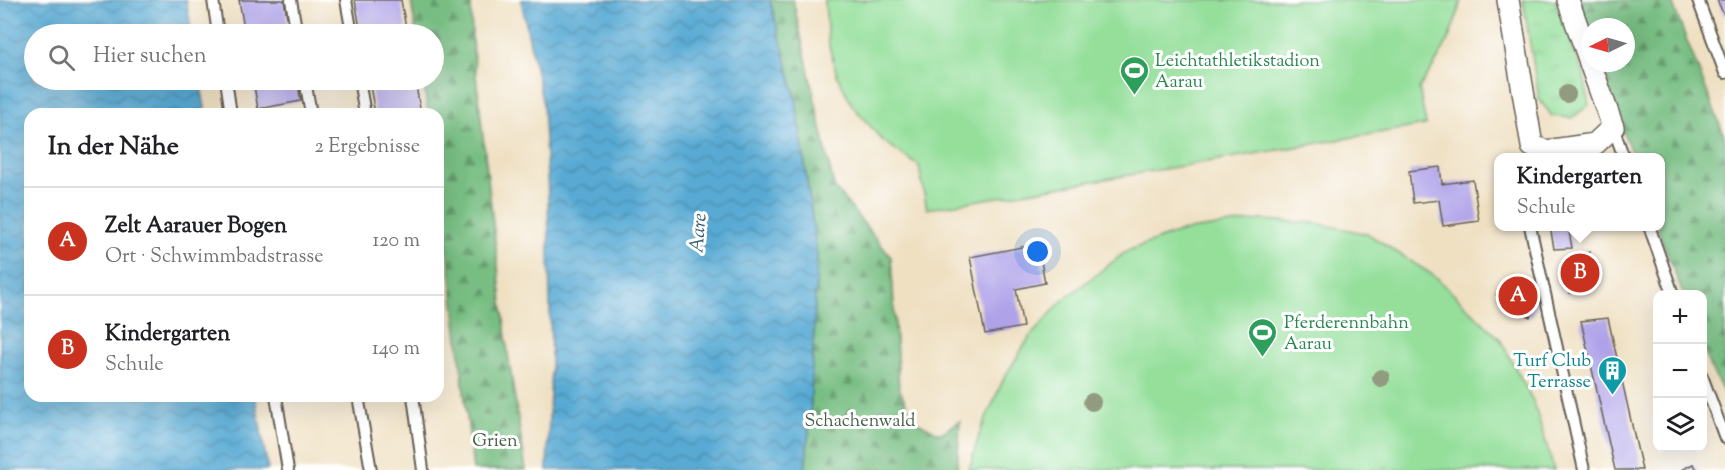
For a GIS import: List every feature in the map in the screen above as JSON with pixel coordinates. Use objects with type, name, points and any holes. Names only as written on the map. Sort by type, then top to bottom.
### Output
[{"type":"street","points":[[1508,0],[1531,152],[1595,144],[1613,127],[1593,72]]},
{"type":"street","points":[[1568,0],[1581,37]]},
{"type":"lane","points":[[213,0],[217,24]]},
{"type":"lane","points":[[291,0],[295,24]]},
{"type":"lane","points":[[346,0],[350,24]]},
{"type":"lane","points":[[1698,0],[1725,73]]},
{"type":"lane","points":[[227,90],[230,108]]},
{"type":"lane","points":[[306,90],[309,108]]},
{"type":"lane","points":[[361,90],[364,108]]},
{"type":"lane","points":[[1613,127],[1622,153]]},
{"type":"lane","points":[[1531,231],[1584,470]]},
{"type":"lane","points":[[1651,231],[1672,290]]},
{"type":"lane","points":[[1707,389],[1725,438]]},
{"type":"lane","points":[[277,402],[288,470]]},
{"type":"lane","points":[[359,402],[371,470]]},
{"type":"lane","points":[[413,402],[423,470]]},
{"type":"green space","name":"Grien","points":[[411,0],[471,0],[472,40],[508,354],[526,470],[473,470],[444,222],[444,108],[427,108],[424,90],[444,90],[444,24],[415,24]]},
{"type":"green space","name":"Schachenwald","points":[[770,0],[793,0],[834,187],[891,257],[899,388],[914,420],[940,434],[960,421],[957,470],[805,470],[810,420],[817,256],[796,99]]},
{"type":"green space","name":"Leichtathletikstadion Aarau","points":[[825,0],[1461,0],[1445,46],[1419,88],[1426,125],[927,209],[919,166],[883,141],[852,105],[837,75],[828,42]]},
{"type":"green space","points":[[1523,0],[1555,0],[1584,75],[1589,105],[1572,118],[1552,116],[1539,99]]},
{"type":"green space","points":[[1570,0],[1671,0],[1725,138],[1725,395],[1707,359],[1707,290],[1681,290],[1659,231],[1665,231],[1665,153],[1631,153],[1600,72],[1635,72],[1635,18],[1581,18],[1581,27]]},
{"type":"green space","name":"Pferderennbahn Aarau","points":[[1261,220],[1315,223],[1368,234],[1436,277],[1500,339],[1534,403],[1554,470],[969,470],[980,432],[1004,378],[1029,338],[1063,300],[1127,251],[1182,231]]},
{"type":"water","points":[[0,0],[186,0],[190,24],[24,24],[24,90],[202,90],[205,108],[24,108],[24,402],[256,402],[268,470],[0,470]]},
{"type":"water","name":"Aare","points":[[521,0],[770,0],[796,99],[817,256],[810,420],[805,470],[547,470],[551,363],[548,196],[543,105]]},
{"type":"building","points":[[239,0],[284,0],[288,24],[243,24]]},
{"type":"building","points":[[355,0],[401,0],[405,24],[359,24]]},
{"type":"building","points":[[1717,0],[1725,0],[1725,17]]},
{"type":"building","points":[[255,90],[299,90],[301,101],[258,108]]},
{"type":"building","points":[[371,90],[417,90],[420,108],[374,108]]},
{"type":"building","points":[[1440,167],[1442,184],[1473,180],[1479,221],[1443,226],[1439,200],[1413,203],[1409,171]]},
{"type":"building","points":[[1551,231],[1569,231],[1572,248],[1554,249]]},
{"type":"building","points":[[1038,244],[1045,283],[1016,289],[1023,327],[985,334],[970,257]]},
{"type":"building","points":[[1590,252],[1594,287],[1570,293],[1566,259]]},
{"type":"building","points":[[1507,276],[1540,297],[1530,317],[1496,295]]},
{"type":"building","name":"Turf Club Terrasse","points":[[1608,318],[1642,470],[1615,470],[1581,321]]},
{"type":"building","points":[[1693,464],[1698,470],[1681,470]]},
{"type":"place","name":"Leichtathletikstadion Aarau","points":[[1134,96]]},
{"type":"place","name":"Kindergarten","points":[[1580,273]]},
{"type":"place","name":"Zelt Aarauer Bogen","points":[[1518,296]]},
{"type":"place","name":"Pferderennbahn Aarau","points":[[1263,358]]},
{"type":"place","name":"Turf Club Terrasse","points":[[1612,396]]}]
